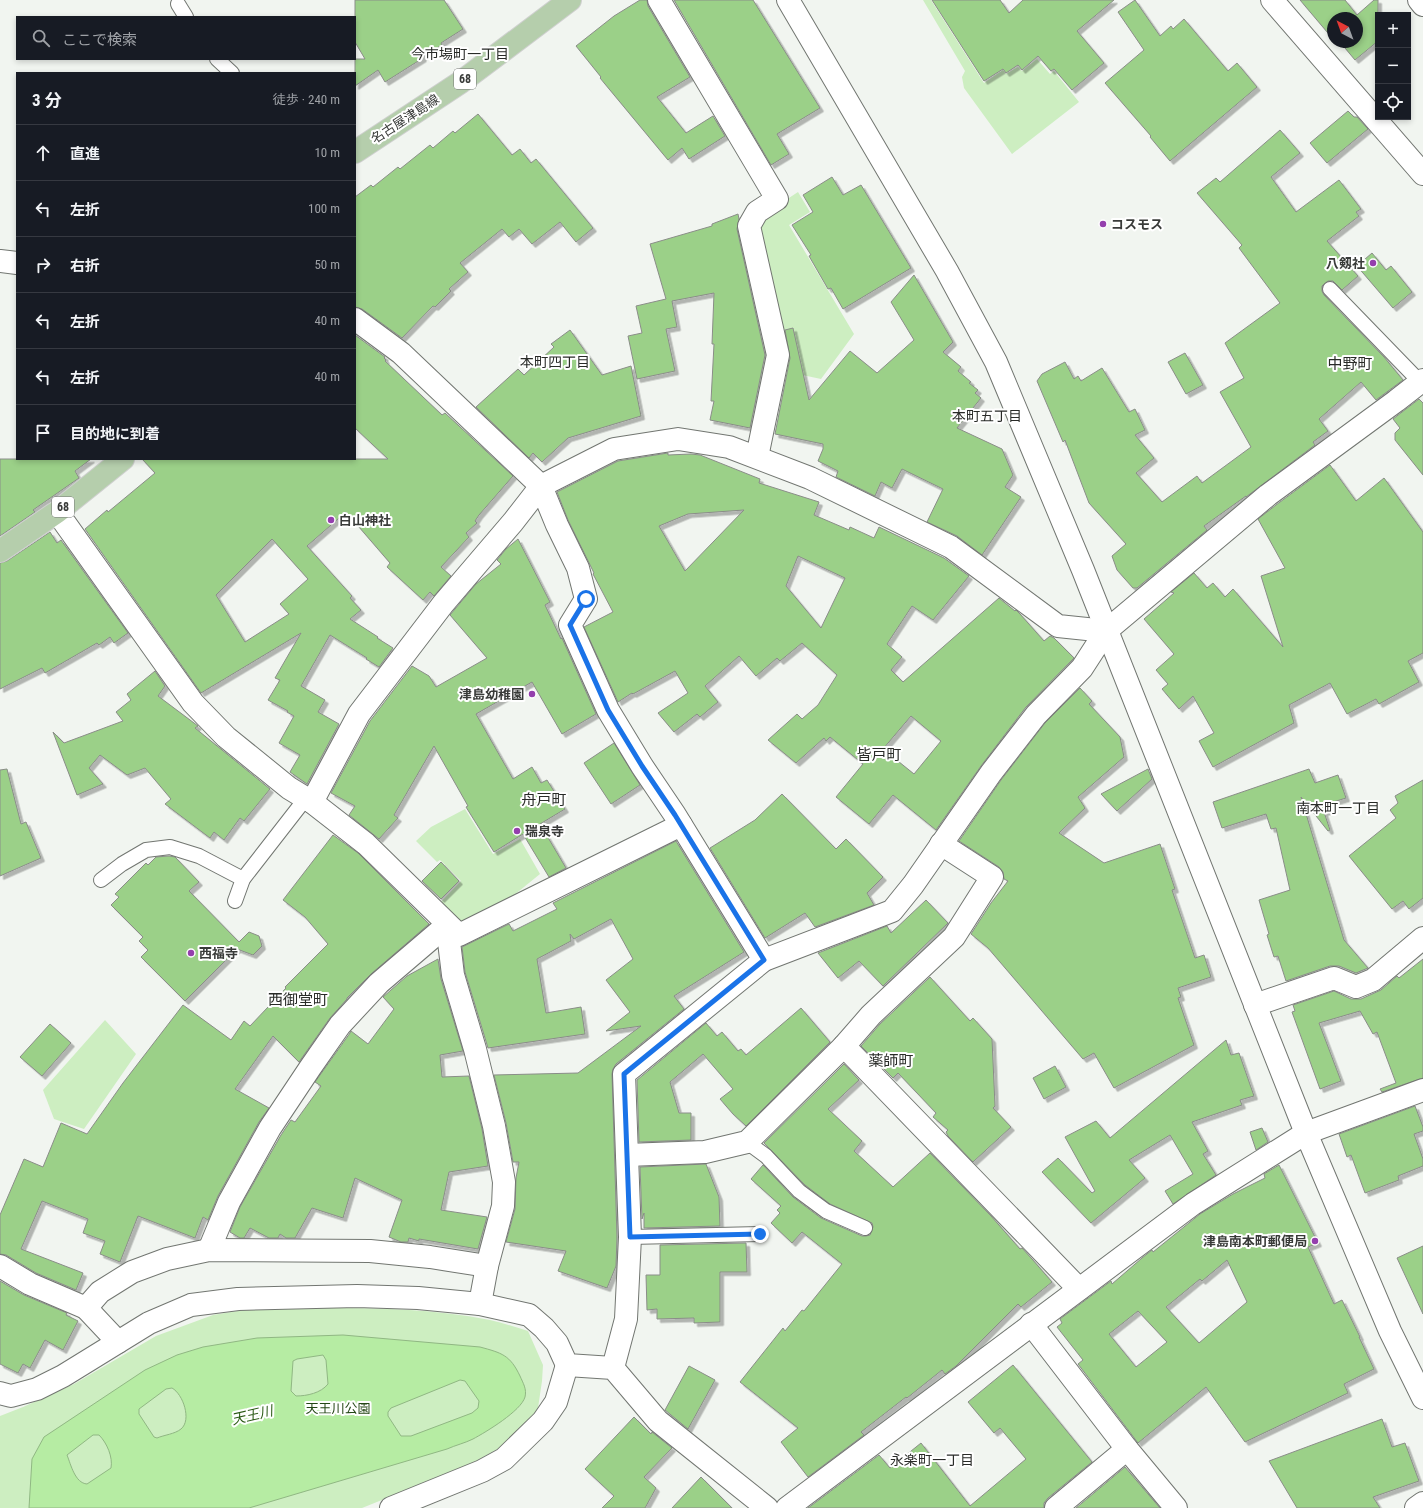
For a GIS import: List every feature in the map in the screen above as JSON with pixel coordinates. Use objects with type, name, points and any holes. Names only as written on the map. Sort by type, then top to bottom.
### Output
[{"type":"main road","name":"名古屋津島線","points":[[356,151],[461,82],[570,0]]},
{"type":"main road","name":"68","points":[[0,551],[57,512],[122,460]]},
{"type":"street","points":[[659,0],[777,199],[757,212],[749,226],[778,355],[757,457]]},
{"type":"street","points":[[788,0],[947,271],[996,362],[1083,570],[1306,1133],[1390,1331],[1423,1398]]},
{"type":"street","points":[[1272,0],[1423,174]]},
{"type":"street","points":[[1419,0],[1423,5]]},
{"type":"street","points":[[0,261],[16,263]]},
{"type":"street","points":[[356,319],[401,353],[541,486],[556,525],[578,568],[586,599],[570,625],[608,710],[764,960]]},
{"type":"street","points":[[613,1368],[626,1319],[630,1237],[624,1074],[764,960],[892,911],[913,885],[991,773],[1036,715],[1082,668],[1106,631],[1268,495],[1421,381]]},
{"type":"street","points":[[309,800],[359,714],[443,604],[513,522],[541,486],[614,449],[678,439],[729,447],[757,457],[810,478],[951,547],[1058,626],[1106,631]]},
{"type":"street","points":[[57,512],[193,703],[226,737],[289,788],[309,800],[366,844],[458,935],[681,825]]},
{"type":"street","points":[[627,1155],[705,1152],[747,1142],[844,1046],[871,1015],[954,937],[992,877],[941,844]]},
{"type":"street","points":[[208,1250],[229,1202],[270,1128],[340,1025],[380,983],[447,924]]},
{"type":"street","points":[[447,924],[453,975],[475,1049],[494,1126],[504,1182],[503,1206],[487,1266],[480,1304]]},
{"type":"street","points":[[1256,1004],[1334,978],[1356,987],[1373,980],[1423,938]]},
{"type":"street","points":[[844,1046],[1079,1289]]},
{"type":"street","points":[[787,1508],[1193,1204],[1306,1133],[1423,1090]]},
{"type":"street","points":[[86,1308],[100,1292],[132,1272],[167,1259],[208,1250],[370,1251],[430,1257],[487,1266]]},
{"type":"street","points":[[0,1266],[30,1284],[86,1308],[118,1342]]},
{"type":"street","points":[[0,1393],[11,1396],[37,1389],[63,1376],[149,1324],[191,1305],[238,1299],[357,1296],[418,1298],[480,1304],[529,1315],[544,1328],[557,1343],[567,1365],[556,1402],[543,1421],[504,1459],[482,1471],[391,1508]]},
{"type":"street","points":[[1032,1324],[1127,1449],[1176,1508]]},
{"type":"street","points":[[567,1365],[613,1368],[658,1421],[767,1508]]},
{"type":"street","points":[[1056,1508],[1127,1449]]},
{"type":"street","points":[[1416,1508],[1423,1503]]},
{"type":"lane","points":[[178,4],[185,16]]},
{"type":"lane","points":[[218,60],[231,72]]},
{"type":"lane","points":[[1330,289],[1421,381]]},
{"type":"lane","points":[[235,901],[243,879],[309,800]]},
{"type":"lane","points":[[101,880],[122,864],[146,850],[170,847],[199,856],[243,879]]},
{"type":"lane","points":[[747,1142],[766,1156],[799,1191],[826,1211],[865,1228]]},
{"type":"lane","points":[[630,1237],[760,1234]]},
{"type":"green space","points":[[923,0],[931,0],[984,83],[1003,70],[1006,74],[1018,67],[1022,71],[1037,59],[1050,74],[1054,71],[1079,102],[1012,154],[964,88],[962,77],[965,71]]},
{"type":"green space","points":[[798,192],[810,212],[789,225],[854,334],[821,379],[779,370],[762,269],[760,217]]},
{"type":"green space","points":[[465,809],[493,854],[520,839],[540,874],[508,900],[461,924],[439,904],[461,881],[440,860],[437,862],[416,841],[431,827]]},
{"type":"green space","points":[[105,1020],[136,1054],[84,1129],[54,1119],[43,1090]]},
{"type":"green space","name":"天王川公園","points":[[296,1308],[417,1310],[490,1320],[528,1331],[543,1365],[538,1408],[525,1430],[505,1445],[469,1465],[362,1508],[0,1508],[0,1416],[74,1384],[156,1336],[213,1315],[243,1310]]},
{"type":"water","name":"天王川公園","points":[[343,1335],[480,1347],[500,1353],[513,1363],[524,1386],[525,1397],[522,1403],[510,1415],[479,1436],[467,1442],[249,1508],[29,1508],[32,1459],[44,1437],[145,1370],[177,1355],[203,1347],[257,1338]],"holes":[[[323,1355],[326,1360],[328,1384],[322,1390],[296,1396],[291,1391],[293,1361]],[[460,1380],[465,1381],[479,1401],[478,1408],[472,1413],[411,1436],[401,1436],[388,1416],[388,1412],[391,1408]],[[172,1388],[180,1396],[185,1407],[186,1420],[179,1431],[157,1438],[154,1437],[139,1414],[139,1409],[166,1389]],[[93,1435],[99,1435],[109,1450],[111,1468],[87,1484],[83,1483],[76,1477],[67,1455]]]},
{"type":"building","points":[[355,0],[444,0],[463,29],[441,43],[442,45],[422,57],[423,58],[385,82],[378,70],[356,85],[355,60],[365,59],[356,44]]},
{"type":"building","points":[[640,0],[647,0],[648,6],[690,77],[657,97],[686,133],[713,116],[725,136],[689,159],[682,148],[668,160],[600,78],[601,77],[576,46],[614,16]]},
{"type":"building","points":[[674,0],[753,0],[820,108],[777,134],[789,154],[771,165]]},
{"type":"building","points":[[932,0],[1000,0],[1009,13],[1023,0],[1114,0],[1077,31],[1104,63],[1072,90],[1054,69],[1051,71],[1038,56],[1022,70],[1018,65],[1006,73],[1003,69],[984,81]]},
{"type":"building","points":[[1135,0],[1160,36],[1171,26],[1173,29],[1184,19],[1228,71],[1237,63],[1257,87],[1170,161],[1150,137],[1151,136],[1105,83],[1144,50],[1118,12]]},
{"type":"building","points":[[1300,0],[1345,0],[1355,12],[1327,12],[1327,32]]},
{"type":"building","points":[[1374,0],[1378,0],[1378,12],[1375,12],[1375,43],[1355,60],[1345,48],[1363,48],[1363,12],[1360,12]]},
{"type":"building","points":[[1348,111],[1354,117],[1357,117],[1368,129],[1327,163],[1310,143]]},
{"type":"building","points":[[478,114],[512,155],[520,149],[531,163],[536,159],[593,228],[576,242],[560,222],[532,244],[519,229],[509,237],[502,229],[460,263],[468,272],[449,289],[451,291],[435,307],[433,306],[402,338],[362,309],[356,307],[356,196],[371,185],[373,187],[398,167],[400,169],[430,145],[433,148],[453,131],[455,133]]},
{"type":"building","points":[[1280,130],[1300,153],[1271,177],[1296,212],[1339,180],[1361,209],[1356,212],[1359,216],[1327,241],[1358,276],[1342,290],[1333,281],[1328,281],[1322,286],[1322,291],[1324,295],[1384,357],[1403,380],[1376,400],[1361,382],[1319,419],[1328,431],[1313,442],[1315,445],[1246,497],[1204,526],[1207,530],[1137,588],[1133,588],[1117,570],[1112,556],[1126,544],[1089,503],[1065,440],[1063,442],[1037,381],[1042,374],[1065,362],[1074,379],[1078,376],[1081,381],[1102,368],[1129,412],[1135,409],[1145,430],[1135,435],[1154,458],[1136,473],[1162,502],[1197,476],[1202,483],[1251,447],[1220,392],[1244,378],[1225,343],[1280,303],[1239,248],[1242,245],[1197,193],[1216,178],[1220,182]]},
{"type":"building","points":[[832,177],[843,195],[861,185],[911,268],[843,309],[831,288],[828,289],[809,256],[811,255],[792,225],[813,212],[803,195]]},
{"type":"building","points":[[738,214],[739,219],[737,229],[765,355],[750,428],[710,420],[714,401],[711,401],[714,344],[712,344],[714,293],[672,301],[677,327],[666,329],[675,371],[637,379],[628,336],[642,333],[636,306],[666,299],[650,244],[712,226],[712,224]]},
{"type":"building","points":[[1372,253],[1386,270],[1391,266],[1412,292],[1393,308],[1357,266]]},
{"type":"building","points":[[914,275],[953,342],[943,352],[961,367],[958,371],[978,390],[975,393],[981,398],[957,428],[1002,449],[1013,475],[1005,487],[1021,497],[982,555],[957,536],[927,522],[943,489],[902,469],[892,488],[881,482],[875,496],[836,477],[838,471],[818,461],[823,449],[823,444],[775,434],[790,358],[785,330],[793,328],[809,400],[850,351],[877,373],[914,340],[891,302]]},
{"type":"building","points":[[570,330],[602,375],[631,366],[641,416],[568,438],[542,462],[533,453],[529,458],[476,407],[518,369],[524,375],[554,347],[551,344]]},
{"type":"building","points":[[356,336],[385,357],[385,361],[442,415],[445,413],[513,476],[479,515],[475,521],[477,523],[466,533],[469,537],[441,567],[451,576],[434,596],[430,592],[423,600],[387,567],[390,563],[346,512],[307,546],[352,596],[350,598],[361,610],[350,619],[393,648],[379,667],[330,635],[301,686],[325,700],[318,712],[339,724],[307,784],[290,772],[300,755],[279,743],[294,716],[268,700],[280,680],[275,678],[301,633],[201,693],[85,529],[155,473],[143,460],[388,459],[356,429]],"holes":[[[272,539],[308,579],[280,604],[289,614],[245,642],[216,595]]]},
{"type":"building","points":[[1185,353],[1203,385],[1186,394],[1168,362]]},
{"type":"building","points":[[1419,399],[1423,403],[1423,475],[1395,440],[1395,433],[1400,428],[1393,419]]},
{"type":"building","points":[[668,453],[668,455],[700,455],[760,479],[759,483],[819,502],[814,515],[849,530],[850,527],[874,538],[879,527],[944,558],[969,576],[933,620],[912,606],[887,644],[902,657],[891,670],[903,682],[999,598],[1015,611],[1016,610],[1044,641],[1050,636],[1054,638],[1074,658],[1026,707],[981,766],[936,830],[893,795],[869,824],[836,797],[863,764],[830,737],[826,741],[824,738],[796,763],[768,740],[797,714],[802,719],[818,705],[837,675],[802,643],[780,661],[777,658],[756,676],[739,656],[705,686],[718,702],[700,717],[697,714],[674,732],[658,713],[688,693],[675,671],[633,694],[632,693],[618,702],[584,627],[613,612],[593,574],[594,573],[568,520],[557,492],[618,461]],"holes":[[[744,510],[685,571],[659,526],[688,514]],[[798,556],[845,578],[821,628],[786,586]],[[911,716],[941,741],[914,774],[883,749]]]},
{"type":"building","points":[[0,459],[90,460],[75,471],[79,478],[33,510],[35,512],[0,536]]},
{"type":"building","points":[[1330,465],[1356,501],[1384,478],[1423,532],[1423,653],[1408,661],[1419,682],[1379,704],[1376,699],[1347,714],[1330,683],[1289,705],[1294,723],[1213,767],[1199,741],[1214,733],[1193,696],[1179,709],[1162,689],[1168,684],[1156,670],[1174,654],[1144,619],[1174,593],[1171,592],[1194,573],[1207,588],[1213,583],[1225,597],[1233,589],[1283,647],[1261,576],[1285,568],[1258,519]]},
{"type":"building","points":[[50,532],[57,543],[61,540],[128,633],[114,643],[110,637],[99,645],[97,643],[45,673],[42,668],[0,689],[0,563],[7,561]]},
{"type":"building","points":[[518,539],[550,602],[545,605],[561,639],[562,638],[596,714],[562,734],[532,682],[476,714],[513,779],[532,767],[541,783],[547,780],[565,809],[540,824],[566,868],[549,877],[523,834],[494,852],[466,807],[468,806],[434,746],[394,815],[398,818],[379,839],[349,815],[355,806],[331,793],[370,721],[412,666],[429,676],[436,687],[487,658],[450,615],[476,584],[501,564],[497,560],[506,549]]},
{"type":"building","points":[[155,671],[165,686],[158,696],[198,726],[195,728],[270,789],[244,821],[240,818],[224,840],[214,832],[210,838],[165,804],[171,799],[145,768],[127,775],[100,755],[89,768],[103,784],[77,795],[53,732],[64,743],[123,721],[116,712],[131,700],[127,694]]},
{"type":"building","points":[[1080,688],[1092,701],[1089,704],[1120,737],[1124,757],[1078,797],[1085,808],[1059,833],[1104,863],[1160,844],[1175,889],[1172,890],[1195,958],[1204,955],[1211,977],[1178,988],[1181,997],[1178,998],[1194,1045],[1114,1088],[1094,1053],[1083,1059],[988,948],[971,934],[991,903],[1008,881],[1004,879],[1003,872],[999,867],[959,841],[1001,780],[1045,723]]},
{"type":"building","points":[[614,743],[640,785],[611,804],[584,763]]},
{"type":"building","points":[[7,769],[21,824],[26,822],[41,858],[0,876],[0,770]]},
{"type":"building","points":[[1148,769],[1152,779],[1117,811],[1101,794]]},
{"type":"building","points":[[1309,769],[1315,783],[1338,775],[1346,798],[1330,803],[1333,809],[1324,812],[1330,830],[1328,831],[1301,797],[1344,940],[1368,968],[1356,973],[1339,966],[1330,966],[1286,981],[1278,956],[1274,957],[1259,900],[1290,890],[1276,828],[1271,829],[1266,814],[1222,828],[1213,802]]},
{"type":"building","points":[[1423,780],[1423,898],[1409,909],[1403,901],[1392,909],[1349,856],[1396,818],[1390,810],[1398,803],[1395,796]]},
{"type":"building","points":[[782,794],[836,849],[846,839],[883,877],[867,893],[874,905],[815,927],[805,913],[765,938],[710,848],[755,820]]},
{"type":"building","points":[[333,835],[358,853],[429,924],[371,974],[347,998],[330,1018],[299,1062],[273,1036],[235,1089],[269,1108],[259,1122],[218,1196],[208,1220],[203,1217],[195,1238],[138,1216],[120,1262],[100,1254],[105,1241],[83,1233],[88,1219],[42,1201],[21,1249],[83,1273],[76,1290],[36,1273],[6,1255],[0,1254],[0,1215],[24,1159],[43,1167],[61,1123],[87,1134],[123,1083],[183,1005],[231,1040],[244,1021],[250,1026],[286,988],[285,987],[328,944],[305,917],[283,900]]},
{"type":"building","points":[[676,841],[744,952],[674,996],[684,1009],[616,1064],[613,1069],[617,1237],[616,1266],[607,1288],[558,1271],[566,1251],[506,1242],[515,1209],[516,1178],[519,1162],[513,1162],[506,1123],[494,1075],[578,1073],[641,1026],[606,1031],[630,1012],[606,980],[633,959],[611,919],[574,939],[570,934],[571,941],[537,959],[546,1013],[581,1007],[585,1034],[488,1048],[465,972],[462,947],[509,924],[513,931],[557,909],[553,903]]},
{"type":"building","points":[[156,857],[175,857],[199,882],[189,891],[239,942],[249,932],[259,936],[262,946],[253,955],[237,949],[185,1001],[141,957],[148,950],[139,941],[143,937],[111,905],[119,897],[115,894],[146,863],[148,865]]},
{"type":"building","points":[[441,862],[459,881],[441,899],[422,881]]},
{"type":"building","points":[[926,900],[948,923],[883,986],[859,961],[838,978],[818,953],[887,926],[891,933]]},
{"type":"building","points":[[438,959],[441,979],[463,1051],[440,1055],[442,1077],[469,1076],[482,1129],[488,1166],[449,1172],[441,1210],[487,1217],[478,1249],[419,1239],[419,1241],[409,1238],[408,1242],[401,1242],[389,1237],[402,1200],[355,1178],[343,1218],[312,1208],[295,1238],[286,1238],[280,1234],[278,1238],[269,1238],[250,1228],[244,1238],[240,1238],[230,1232],[240,1207],[281,1135],[291,1120],[295,1122],[321,1086],[315,1082],[351,1031],[368,1044],[394,1009],[383,997],[407,976]]},
{"type":"building","points":[[1423,959],[1423,1078],[1382,1092],[1380,1089],[1396,1083],[1377,1032],[1373,1034],[1360,1011],[1319,1023],[1341,1081],[1320,1089],[1292,1012],[1295,1011],[1293,1005],[1334,991],[1351,999],[1361,999],[1381,990],[1397,976],[1399,978]]},
{"type":"building","points":[[930,977],[970,1021],[973,1018],[992,1039],[995,1106],[993,1108],[1011,1127],[973,1162],[948,1136],[946,1132],[948,1130],[933,1117],[936,1113],[898,1073],[893,1078],[861,1046],[880,1024]]},
{"type":"building","points":[[801,1008],[830,1042],[746,1126],[720,1099],[733,1089],[703,1054],[670,1082],[679,1113],[691,1113],[691,1140],[639,1142],[637,1080],[706,1023],[717,1036],[722,1032],[738,1051],[741,1049],[746,1055]]},
{"type":"building","points":[[50,1024],[71,1043],[42,1076],[20,1057]]},
{"type":"building","points":[[1226,1040],[1231,1055],[1239,1053],[1254,1096],[1240,1100],[1242,1105],[1192,1122],[1208,1151],[1203,1154],[1216,1175],[1173,1204],[1165,1191],[1193,1174],[1170,1135],[1129,1160],[1145,1178],[1091,1223],[1042,1172],[1058,1158],[1092,1193],[1095,1191],[1065,1137],[1096,1121],[1110,1138]]},
{"type":"building","points":[[844,1064],[859,1080],[828,1109],[862,1141],[854,1151],[893,1187],[930,1153],[991,1216],[1020,1249],[1022,1248],[1052,1282],[1021,1307],[1018,1304],[956,1366],[945,1374],[942,1370],[907,1398],[906,1397],[861,1432],[864,1435],[808,1477],[781,1442],[798,1428],[740,1382],[783,1328],[785,1331],[802,1310],[804,1311],[842,1264],[802,1232],[792,1243],[771,1223],[780,1213],[777,1210],[781,1206],[751,1179],[763,1165],[793,1197],[821,1218],[862,1236],[870,1235],[873,1227],[872,1223],[830,1204],[805,1185],[764,1143]]},
{"type":"building","points":[[1055,1066],[1066,1087],[1044,1099],[1033,1078]]},
{"type":"building","points":[[1415,1106],[1423,1127],[1423,1131],[1414,1134],[1423,1159],[1423,1166],[1398,1176],[1399,1180],[1365,1193],[1351,1155],[1347,1157],[1339,1134]]},
{"type":"building","points":[[1262,1128],[1268,1142],[1256,1150],[1250,1132]]},
{"type":"building","points":[[706,1164],[719,1197],[720,1226],[644,1228],[644,1213],[642,1219],[640,1167]]},
{"type":"building","points":[[1279,1165],[1318,1243],[1308,1247],[1334,1304],[1342,1300],[1374,1369],[1344,1384],[1348,1393],[1245,1442],[1206,1387],[1138,1443],[1078,1364],[1083,1360],[1057,1327],[1062,1323],[1060,1319],[1111,1281],[1112,1284],[1152,1250],[1153,1252],[1200,1214],[1233,1194],[1265,1178],[1264,1174]],"holes":[[[1227,1260],[1247,1302],[1199,1343],[1166,1307],[1200,1279],[1202,1281]],[[1138,1311],[1167,1342],[1136,1367],[1109,1334]]]},
{"type":"building","points":[[746,1243],[747,1272],[720,1272],[720,1322],[694,1323],[694,1318],[657,1319],[657,1309],[647,1310],[646,1275],[660,1275],[660,1245]]},
{"type":"building","points":[[1423,1246],[1423,1314],[1397,1258]]},
{"type":"building","points":[[0,1281],[24,1295],[67,1313],[66,1315],[78,1321],[63,1350],[45,1340],[30,1368],[23,1364],[18,1373],[0,1364]]},
{"type":"building","points":[[1013,1365],[1092,1462],[1048,1498],[1044,1503],[1044,1508],[808,1508],[879,1455],[890,1468],[921,1443],[970,1506],[1026,1459],[1000,1428],[994,1433],[968,1402]]},
{"type":"building","points":[[689,1366],[715,1380],[688,1429],[665,1410]]},
{"type":"building","points":[[634,1417],[651,1434],[652,1432],[672,1448],[644,1477],[656,1488],[645,1508],[602,1508],[614,1496],[585,1469]]},
{"type":"building","points":[[1382,1419],[1392,1447],[1405,1443],[1419,1481],[1373,1497],[1380,1508],[1297,1508],[1269,1461]]},
{"type":"building","points":[[1125,1467],[1160,1508],[1076,1508]]},
{"type":"building","points":[[701,1477],[732,1508],[672,1508]]},
{"type":"place","name":"コスモス","points":[[1103,224]]},
{"type":"place","name":"八剱社","points":[[1373,263]]},
{"type":"place","name":"白山神社","points":[[331,520]]},
{"type":"place","name":"津島幼稚園","points":[[532,694]]},
{"type":"place","name":"瑞泉寺","points":[[517,831]]},
{"type":"place","name":"西福寺","points":[[191,953]]},
{"type":"place","name":"津島南本町郵便局","points":[[1315,1241]]},
{"type":"district","name":"今市場町一丁目","points":[[460,54]]},
{"type":"district","name":"本町四丁目","points":[[555,362]]},
{"type":"district","name":"中野町","points":[[1350,364]]},
{"type":"district","name":"本町五丁目","points":[[987,416]]},
{"type":"district","name":"皆戸町","points":[[879,755]]},
{"type":"district","name":"舟戸町","points":[[544,800]]},
{"type":"district","name":"南本町一丁目","points":[[1338,808]]},
{"type":"district","name":"西御堂町","points":[[298,1000]]},
{"type":"district","name":"薬師町","points":[[891,1061]]},
{"type":"district","name":"永楽町一丁目","points":[[932,1460]]},
{"type":"route","points":[[586,599],[570,625],[608,710],[642,766],[675,815],[764,960],[624,1074],[630,1237],[760,1234]]},
{"type":"water label","name":"天王川","points":[[252,1415]]}]
